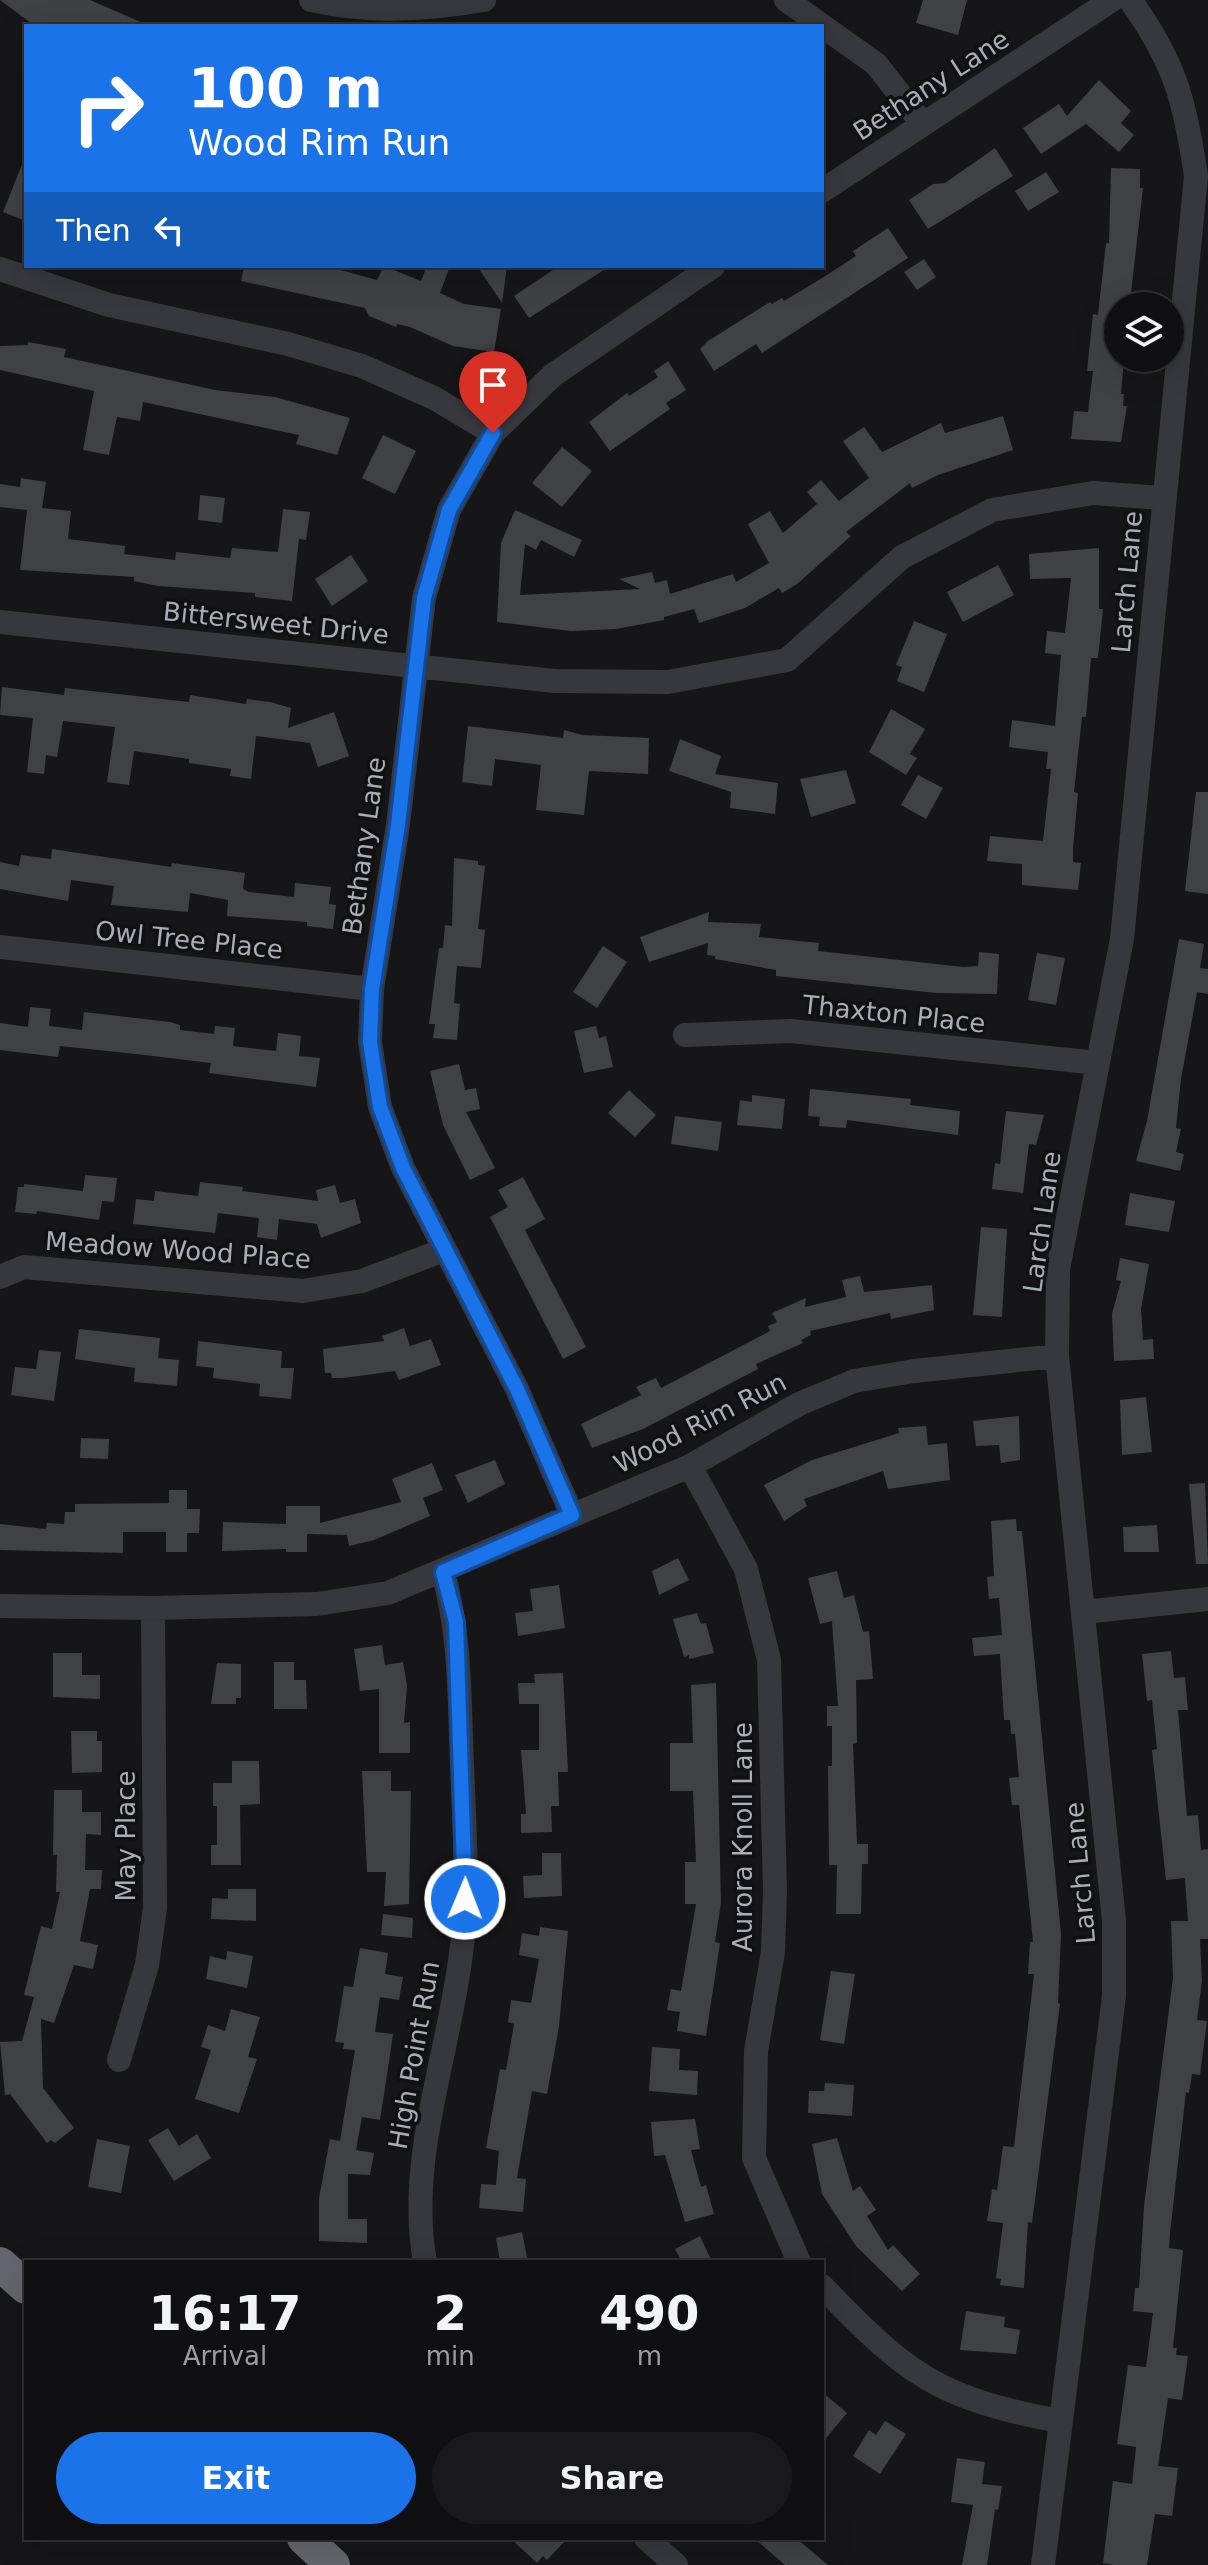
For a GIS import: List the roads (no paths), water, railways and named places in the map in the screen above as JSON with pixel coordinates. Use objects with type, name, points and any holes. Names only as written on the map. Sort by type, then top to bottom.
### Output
[{"type":"highway","points":[[0,2264],[24,2285]]},
{"type":"highway","points":[[306,2540],[333,2565]]},
{"type":"street","points":[[311,0],[342,7],[420,11],[484,0]]},
{"type":"street","points":[[786,0],[820,24]]},
{"type":"street","name":"Bethany Lane","points":[[824,190],[1112,0]]},
{"type":"street","name":"Larch Lane","points":[[1043,2565],[1114,1996],[1114,1921],[1057,1356],[1058,1269],[1122,939],[1196,176],[1185,104],[1161,44],[1130,0]]},
{"type":"street","points":[[824,27],[876,64],[922,123]]},
{"type":"street","name":"Bethany Lane","points":[[572,1515],[517,1389],[403,1168],[380,1107],[370,1042],[372,989],[398,825],[424,598],[449,510],[493,433],[553,375],[710,268]]},
{"type":"street","points":[[0,269],[109,305],[288,344],[362,366],[434,398],[493,433]]},
{"type":"street","name":"Bittersweet Drive","points":[[0,622],[555,681],[668,682],[787,660],[902,557],[992,510],[1093,493],[1163,498]]},
{"type":"street","name":"Owl Tree Place","points":[[0,947],[372,989]]},
{"type":"street","name":"Thaxton Place","points":[[685,1035],[791,1031],[1098,1063]]},
{"type":"street","name":"Meadow Wood Place","points":[[0,1277],[24,1267],[303,1291],[362,1281],[444,1250]]},
{"type":"street","name":"Wood Rim Run","points":[[0,1606],[153,1608],[317,1604],[388,1593],[690,1466],[799,1404],[854,1381],[914,1371],[1057,1356]]},
{"type":"street","name":"Aurora Knoll Lane","points":[[690,1466],[746,1569],[769,1660],[775,1891],[773,1952],[756,2051],[754,2158],[798,2260]]},
{"type":"street","name":"High Point Run","points":[[425,2260],[419,2229],[421,2178],[462,1946],[466,1875],[456,1622],[443,1572]]},
{"type":"street","points":[[1083,1612],[1208,1599]]},
{"type":"street","name":"May Place","points":[[119,2060],[147,1965],[155,1908],[153,1608]]},
{"type":"street","points":[[824,2288],[872,2337],[940,2386],[1020,2414],[1060,2421]]},
{"type":"street","points":[[648,2540],[676,2565]]}]
